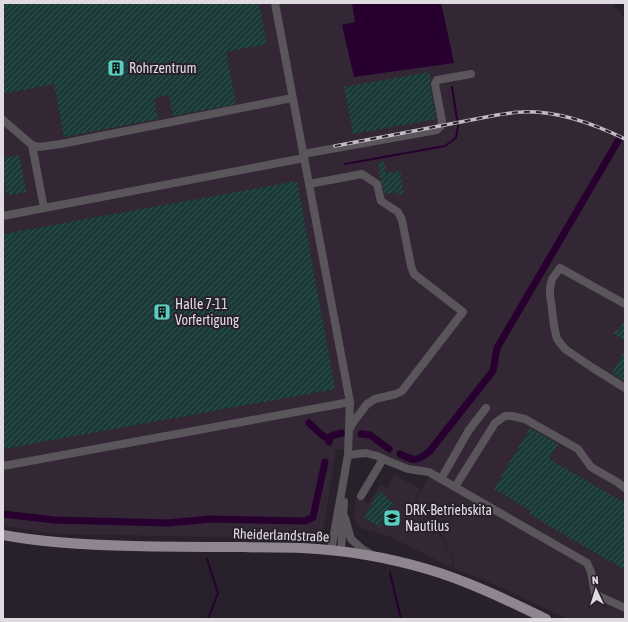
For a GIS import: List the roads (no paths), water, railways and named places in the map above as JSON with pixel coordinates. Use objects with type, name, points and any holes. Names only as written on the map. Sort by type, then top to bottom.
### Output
[{"type":"main road","name":"Rheiderlandstraße","points":[[3,536],[100,545],[302,548],[376,557],[427,569],[461,581],[501,597],[546,619]]},
{"type":"lane","points":[[275,3],[350,402],[348,455],[336,551]]},
{"type":"lane","points":[[3,216],[437,130],[441,126],[442,121],[435,84],[437,80],[471,74]]},
{"type":"lane","points":[[3,120],[32,145],[39,147],[61,144],[292,98]]},
{"type":"lane","points":[[32,145],[44,208]]},
{"type":"lane","points":[[308,184],[362,174],[377,184],[381,201],[398,212],[402,220],[414,274],[463,312],[402,391],[375,399],[367,404],[354,420],[349,429]]},
{"type":"lane","points":[[625,304],[560,268],[552,279],[550,294],[557,339],[565,349],[625,388]]},
{"type":"lane","points":[[3,466],[350,402]]},
{"type":"lane","points":[[441,479],[469,430],[486,408]]},
{"type":"lane","points":[[455,487],[495,423],[505,416],[512,416],[525,419],[578,449],[591,467],[625,488]]},
{"type":"lane","points":[[348,455],[366,453],[408,468],[429,472],[587,563],[591,572],[595,594],[625,608]]},
{"type":"lane","points":[[361,496],[383,459]]},
{"type":"lane","points":[[336,551],[344,510],[344,479]]},
{"type":"lane","points":[[344,510],[351,538],[362,549],[376,557]]},
{"type":"waterway","points":[[345,164],[445,146],[456,138],[458,126],[452,87]]},
{"type":"waterway","points":[[400,454],[412,459],[418,459],[429,452],[493,371],[497,348],[618,141]]},
{"type":"waterway","points":[[309,423],[323,436],[330,439]]},
{"type":"waterway","points":[[329,442],[331,436],[342,433]]},
{"type":"waterway","points":[[361,434],[370,435],[389,449]]},
{"type":"waterway","points":[[3,514],[54,520],[168,523],[210,519],[305,521],[313,517],[325,462]]},
{"type":"waterway","points":[[207,559],[218,593],[208,619]]},
{"type":"waterway","points":[[390,573],[401,619]]},
{"type":"railway","points":[[335,146],[497,115],[522,112],[548,113],[575,119],[601,128],[625,139]]},
{"type":"place","name":"Rohrzentrum","points":[[116,68]]},
{"type":"place","name":"Halle 7-11 Vorfertigung","points":[[162,312]]},
{"type":"place","name":"DRK-Betriebskita Nautilus","points":[[392,518]]}]
